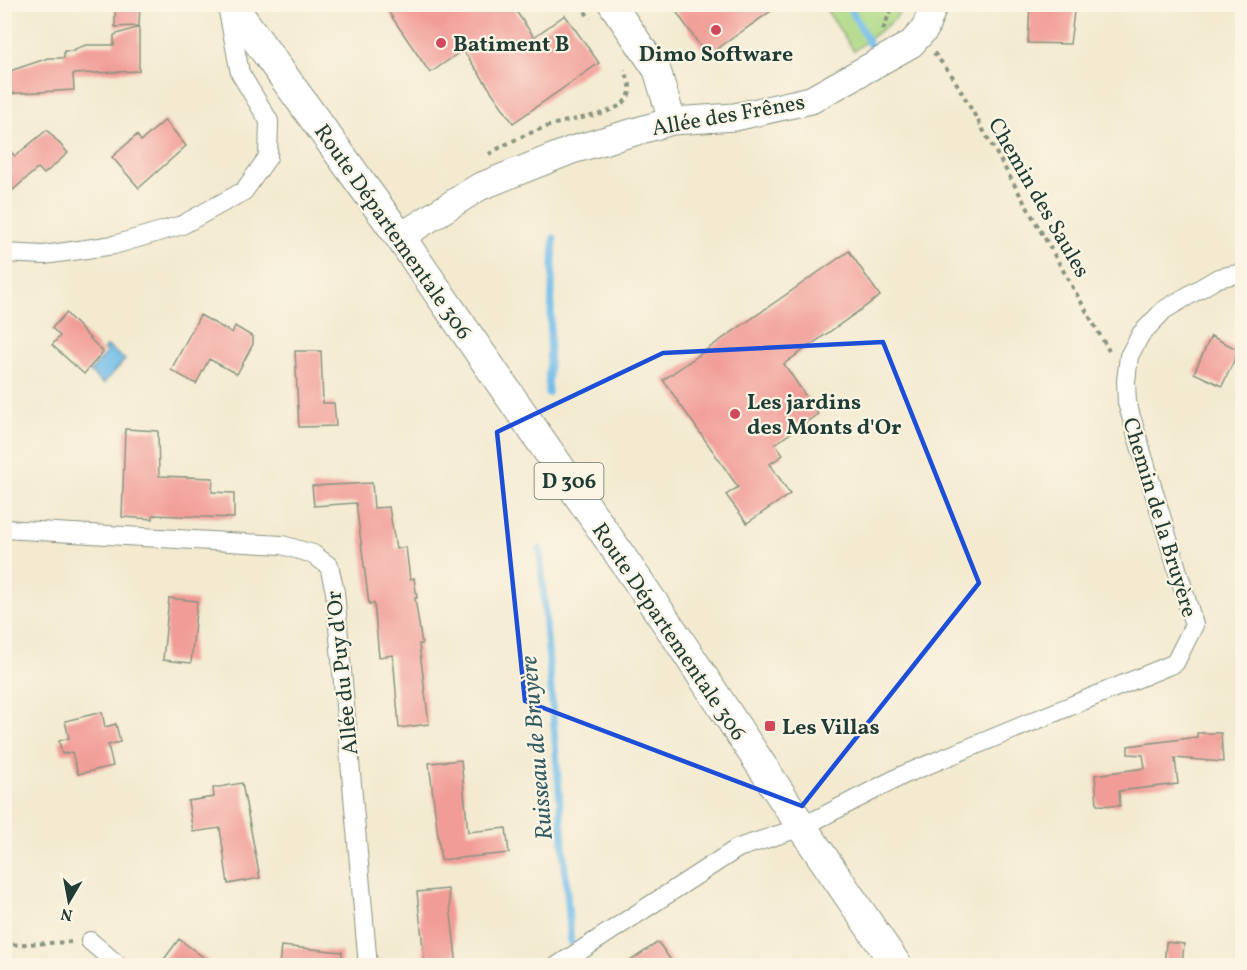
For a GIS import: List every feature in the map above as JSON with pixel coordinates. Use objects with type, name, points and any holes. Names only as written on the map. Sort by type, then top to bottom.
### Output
[{"type":"main road","name":"Route Départementale 306","points":[[229,4],[400,237],[676,636],[897,966]]},
{"type":"street","points":[[4,253],[44,255],[114,245],[183,225],[244,191],[268,156],[269,121],[240,73],[229,4]]},
{"type":"street","points":[[612,4],[657,70],[672,121]]},
{"type":"street","name":"Allée des Frênes","points":[[400,237],[479,187],[572,150],[672,121],[735,117],[811,100],[911,44],[925,29],[934,4]]},
{"type":"street","name":"Chemin de la Bruyère","points":[[802,827],[903,775],[1175,663],[1194,625],[1127,403],[1126,381],[1129,356],[1141,334],[1164,310],[1218,278],[1242,273]]},
{"type":"street","name":"Allée du Puy d'Or","points":[[4,529],[282,544],[313,554],[329,566],[334,592],[368,966]]},
{"type":"street","points":[[557,966],[738,848],[802,827]]},
{"type":"street","points":[[90,941],[119,966]]},
{"type":"path","points":[[580,4],[592,22]]},
{"type":"path","name":"Chemin des Saules","points":[[911,44],[935,53],[953,77],[1126,381]]},
{"type":"path","points":[[486,156],[504,145],[552,125],[621,105],[628,98],[631,89],[622,66]]},
{"type":"path","points":[[4,945],[90,941]]},
{"type":"highlighted area","points":[[883,342],[979,583],[802,806],[525,701],[497,432],[663,353]]},
{"type":"green space","points":[[823,5],[904,5],[895,19],[854,51]]},
{"type":"water","points":[[107,346],[125,360],[103,384],[90,372],[106,354],[104,349]]},
{"type":"building","points":[[115,4],[140,4],[139,26],[115,27]]},
{"type":"building","points":[[383,4],[511,4],[534,37],[565,15],[599,63],[513,123],[463,50],[430,73]]},
{"type":"building","name":"Dimo Software","points":[[671,4],[781,4],[707,56]]},
{"type":"building","points":[[1030,4],[1075,4],[1070,44],[1028,43]]},
{"type":"building","points":[[139,27],[139,71],[73,74],[74,90],[4,94],[4,73],[48,58],[64,58],[64,51],[75,51],[86,45],[114,45],[114,35]]},
{"type":"building","points":[[165,120],[186,146],[139,188],[112,157],[137,135],[141,141]]},
{"type":"building","points":[[47,130],[68,153],[44,174],[38,168],[4,198],[4,145],[15,156]]},
{"type":"building","points":[[849,251],[880,296],[784,364],[818,414],[775,444],[783,455],[770,464],[790,494],[747,523],[726,495],[738,487],[663,380]]},
{"type":"building","points":[[66,313],[103,352],[84,374],[52,345],[60,336],[52,328]]},
{"type":"building","points":[[200,315],[232,333],[235,326],[253,337],[253,344],[237,374],[209,359],[196,384],[171,370]]},
{"type":"building","points":[[1211,336],[1239,350],[1222,386],[1194,373]]},
{"type":"building","points":[[295,351],[321,351],[323,403],[334,403],[336,426],[299,427]]},
{"type":"building","points":[[125,429],[158,431],[159,476],[213,478],[212,492],[234,493],[234,518],[153,515],[153,519],[122,517]]},
{"type":"building","points":[[372,483],[374,508],[389,507],[396,549],[406,547],[410,579],[414,578],[429,724],[399,728],[393,655],[379,657],[374,603],[369,604],[356,503],[314,506],[312,486]]},
{"type":"building","points":[[169,598],[197,601],[191,663],[163,660]]},
{"type":"building","points":[[102,712],[105,727],[116,724],[120,742],[108,745],[113,766],[78,774],[72,752],[62,754],[59,741],[69,738],[65,721]]},
{"type":"building","points":[[1197,733],[1221,733],[1223,762],[1175,758],[1178,784],[1119,791],[1120,806],[1097,805],[1095,775],[1145,768],[1143,755],[1128,754],[1128,746],[1197,737]]},
{"type":"building","points":[[461,760],[468,832],[506,828],[509,853],[441,860],[429,763]]},
{"type":"building","points":[[242,783],[260,878],[228,884],[220,828],[193,832],[188,801],[214,797],[213,788]]},
{"type":"building","points":[[448,889],[457,966],[425,966],[417,892]]},
{"type":"building","points":[[179,939],[215,966],[159,966]]},
{"type":"building","points":[[658,942],[675,966],[623,966]]},
{"type":"building","points":[[1166,942],[1184,944],[1182,966],[1164,966]]},
{"type":"building","points":[[281,946],[342,952],[341,966],[279,966]]},
{"type":"waterway","name":"Ruisseau de Bruyère","points":[[848,4],[877,58]]},
{"type":"waterway","name":"Ruisseau de Bruyère","points":[[548,393],[554,238]]},
{"type":"waterway","name":"Ruisseau de Bruyère","points":[[540,549],[571,943]]},
{"type":"place","name":"Dimo Software","points":[[716,30]]},
{"type":"place","name":"Batiment B","points":[[441,43]]},
{"type":"place","name":"Les jardins des Monts d'Or","points":[[735,414]]},
{"type":"place","name":"Les Villas","points":[[770,726]]}]
